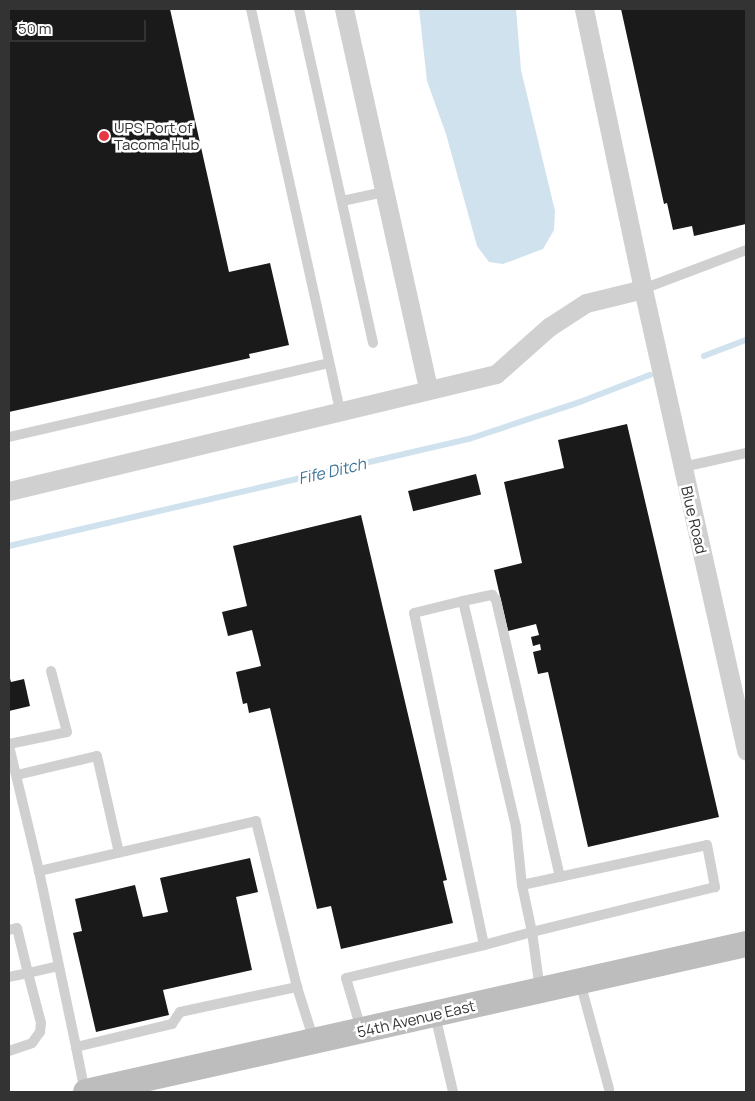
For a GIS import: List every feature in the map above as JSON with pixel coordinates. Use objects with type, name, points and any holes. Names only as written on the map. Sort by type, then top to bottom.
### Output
[{"type":"main road","name":"54th Avenue East","points":[[93,1091],[153,1085],[315,1042],[746,944]]},
{"type":"street","points":[[344,9],[428,389]]},
{"type":"street","name":"Blue Road","points":[[584,9],[682,467],[744,727],[746,751]]},
{"type":"street","points":[[9,489],[496,374],[549,327],[586,303],[643,289]]},
{"type":"lane","points":[[251,9],[340,412]]},
{"type":"lane","points":[[299,9],[373,343]]},
{"type":"lane","points":[[342,201],[384,192]]},
{"type":"lane","points":[[643,289],[746,250]]},
{"type":"lane","points":[[9,437],[329,363]]},
{"type":"lane","points":[[682,467],[746,453]]},
{"type":"lane","points":[[484,944],[414,613],[492,594],[496,600],[560,876]]},
{"type":"lane","points":[[463,601],[516,826],[522,885],[532,932],[540,992]]},
{"type":"lane","points":[[51,671],[67,732],[9,745],[39,871],[76,1047],[93,1091]]},
{"type":"lane","points":[[17,775],[97,756],[119,853]]},
{"type":"lane","points":[[39,871],[256,821],[297,987],[315,1042]]},
{"type":"lane","points":[[362,1031],[346,978],[715,887],[706,845],[522,885]]},
{"type":"lane","points":[[9,930],[17,928],[41,1023],[40,1032],[32,1043],[9,1051]]},
{"type":"lane","points":[[9,977],[58,966]]},
{"type":"lane","points":[[580,982],[609,1089]]},
{"type":"lane","points":[[76,1047],[172,1024],[180,1012],[297,987]]},
{"type":"lane","points":[[435,1015],[453,1092]]},
{"type":"water","points":[[419,9],[516,9],[521,70],[555,211],[554,230],[543,249],[503,264],[489,262],[477,246],[446,134],[427,81]]},
{"type":"building","name":"UPS Port of Tacoma Hub","points":[[9,9],[170,9],[229,272],[270,263],[289,345],[249,354],[250,358],[9,412]]},
{"type":"building","points":[[621,9],[746,9],[746,224],[694,236],[692,226],[673,230],[667,203],[664,204]]},
{"type":"building","points":[[627,424],[719,817],[588,847],[548,672],[538,674],[533,652],[541,650],[540,644],[533,646],[531,637],[539,635],[536,624],[508,631],[494,570],[522,563],[504,482],[564,468],[558,440]]},
{"type":"building","points":[[476,474],[481,494],[413,511],[408,491]]},
{"type":"building","points":[[361,515],[447,880],[443,881],[453,923],[341,949],[331,906],[317,909],[270,708],[249,713],[247,703],[243,704],[236,672],[261,666],[252,630],[228,636],[222,612],[247,606],[233,546]]},
{"type":"building","points":[[9,675],[11,682],[24,679],[30,706],[9,711]]},
{"type":"building","points":[[250,858],[258,892],[236,897],[252,970],[163,990],[169,1015],[96,1032],[73,933],[82,931],[75,899],[135,885],[143,917],[168,912],[160,878]]},
{"type":"waterway","name":"Fife Ditch","points":[[704,356],[746,340]]},
{"type":"waterway","name":"Fife Ditch","points":[[9,546],[469,439],[580,402],[650,375]]},
{"type":"place","name":"UPS Port of Tacoma Hub","points":[[104,136]]}]
